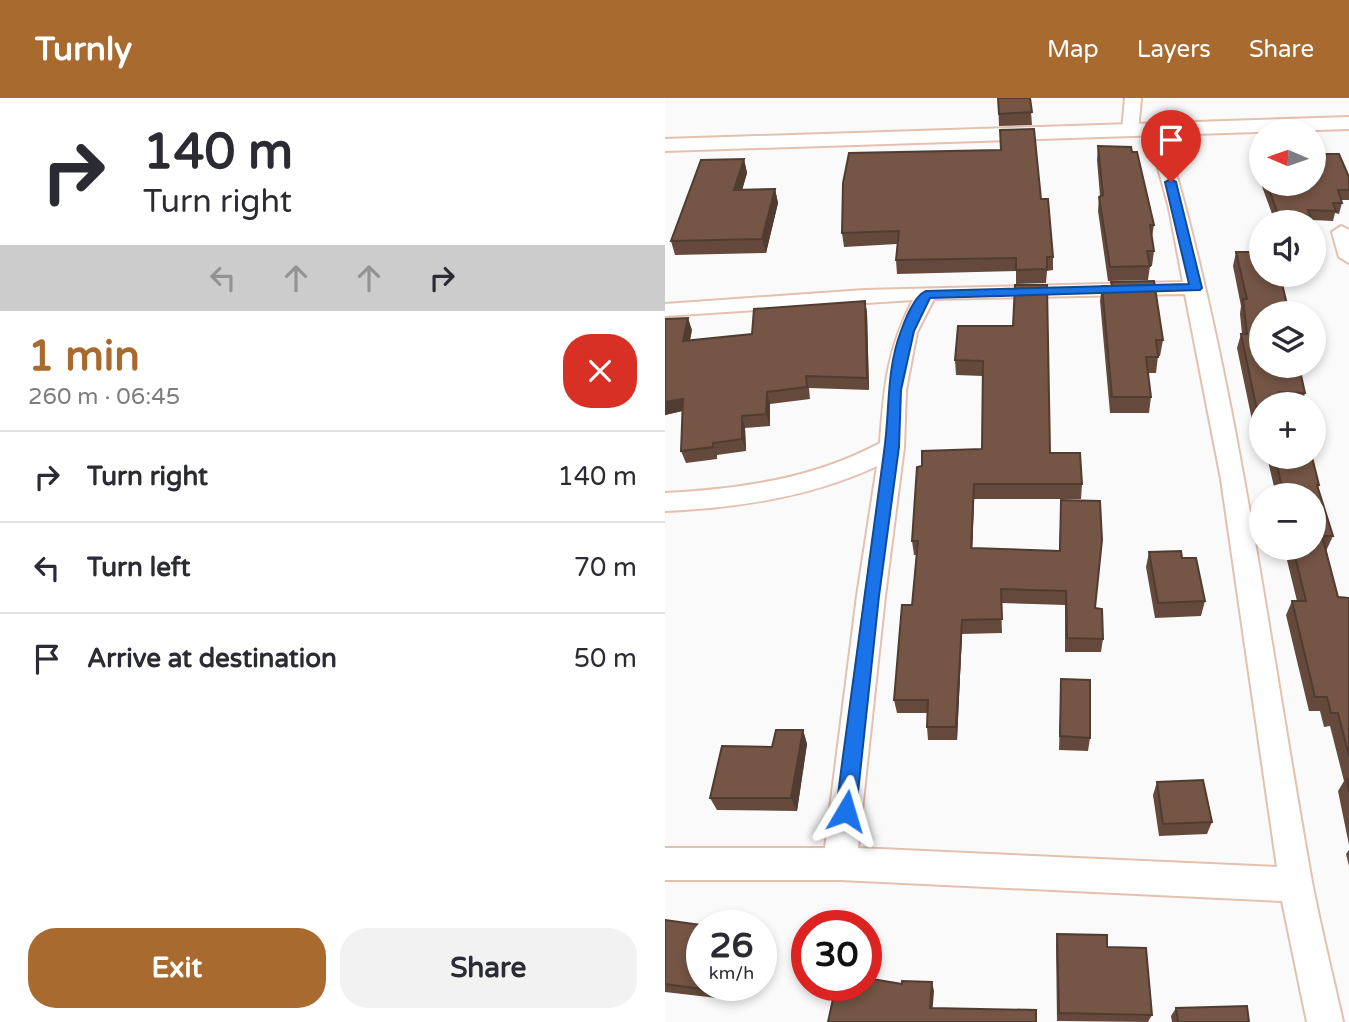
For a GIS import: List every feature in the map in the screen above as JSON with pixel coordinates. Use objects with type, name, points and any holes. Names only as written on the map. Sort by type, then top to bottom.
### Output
[{"type":"street","points":[[1133,98],[1143,131],[1178,208],[1196,288],[1233,479],[1296,885],[1325,1022]]},
{"type":"street","points":[[665,145],[1349,123]]},
{"type":"street","points":[[1341,232],[1349,257]]},
{"type":"street","points":[[665,310],[739,303],[926,295],[1196,288]]},
{"type":"street","points":[[840,864],[871,596],[892,447],[895,390],[907,331],[926,295]]},
{"type":"street","points":[[665,502],[695,501],[805,483],[848,471],[892,447]]},
{"type":"street","points":[[665,517],[695,501]]},
{"type":"street","points":[[665,863],[840,864],[1296,885]]},
{"type":"building","points":[[998,98],[1030,98],[1032,112],[999,114]]},
{"type":"building","points":[[1034,129],[1041,199],[1048,199],[1053,257],[1047,257],[1047,269],[1016,270],[1016,258],[896,260],[899,231],[842,233],[843,183],[849,153],[1001,150],[1000,130]]},
{"type":"building","points":[[1098,146],[1131,147],[1132,152],[1137,152],[1154,225],[1150,225],[1154,251],[1147,251],[1150,266],[1110,267],[1099,197],[1103,195]]},
{"type":"building","points":[[1327,154],[1339,154],[1349,177],[1349,190],[1338,190],[1342,203],[1333,203],[1336,211],[1277,210],[1271,196],[1327,196]]},
{"type":"building","points":[[744,159],[734,190],[775,189],[762,239],[671,241],[701,160]]},
{"type":"building","points":[[1236,252],[1249,252],[1249,287],[1283,287],[1286,301],[1249,301],[1249,372],[1241,334],[1247,334],[1243,299],[1247,299]]},
{"type":"building","points":[[1154,281],[1163,340],[1156,340],[1158,357],[1146,357],[1151,397],[1112,397],[1102,286],[1112,286],[1111,282]]},
{"type":"building","points":[[1015,285],[1047,285],[1050,453],[1080,453],[1082,484],[974,484],[971,548],[1060,551],[1061,500],[1100,501],[1102,540],[1095,608],[1102,609],[1103,639],[1067,638],[1066,591],[1001,589],[1002,619],[962,620],[956,727],[927,727],[928,700],[894,700],[902,605],[912,605],[918,541],[912,541],[917,467],[922,466],[922,451],[982,449],[983,361],[955,360],[958,326],[1013,326]]},
{"type":"building","points":[[865,301],[867,378],[806,376],[807,387],[767,392],[766,414],[742,416],[742,439],[713,443],[713,447],[681,451],[683,399],[665,402],[665,319],[688,318],[683,341],[752,334],[754,309]]},
{"type":"building","points":[[1250,378],[1302,378],[1305,392],[1279,392],[1253,392]]},
{"type":"building","points":[[1278,469],[1315,469],[1318,483],[1281,483]]},
{"type":"building","points":[[1326,514],[1333,536],[1326,536]]},
{"type":"building","points":[[1181,551],[1182,558],[1196,558],[1205,601],[1158,603],[1149,552]]},
{"type":"building","points":[[1326,551],[1338,597],[1349,598],[1349,756],[1338,713],[1331,713],[1327,697],[1315,697],[1292,601],[1306,601],[1296,560],[1326,560]]},
{"type":"building","points":[[1061,679],[1090,680],[1090,738],[1060,736]]},
{"type":"building","points":[[776,730],[803,730],[791,798],[710,798],[722,746],[772,747]]},
{"type":"building","points":[[1203,780],[1212,822],[1163,824],[1157,782]]},
{"type":"building","points":[[665,920],[686,923],[686,987],[665,984]]},
{"type":"building","points":[[1057,934],[1107,935],[1107,947],[1146,948],[1152,1015],[1059,1013]]},
{"type":"building","points":[[882,981],[902,984],[902,981],[932,982],[930,1008],[1036,1010],[1036,1022],[828,1022],[833,1001],[882,1001]]},
{"type":"building","points":[[1247,1006],[1249,1022],[1178,1022],[1176,1008]]},
{"type":"route","points":[[846,811],[871,596],[892,447],[895,390],[907,331],[926,295],[1196,288],[1171,182]]}]
